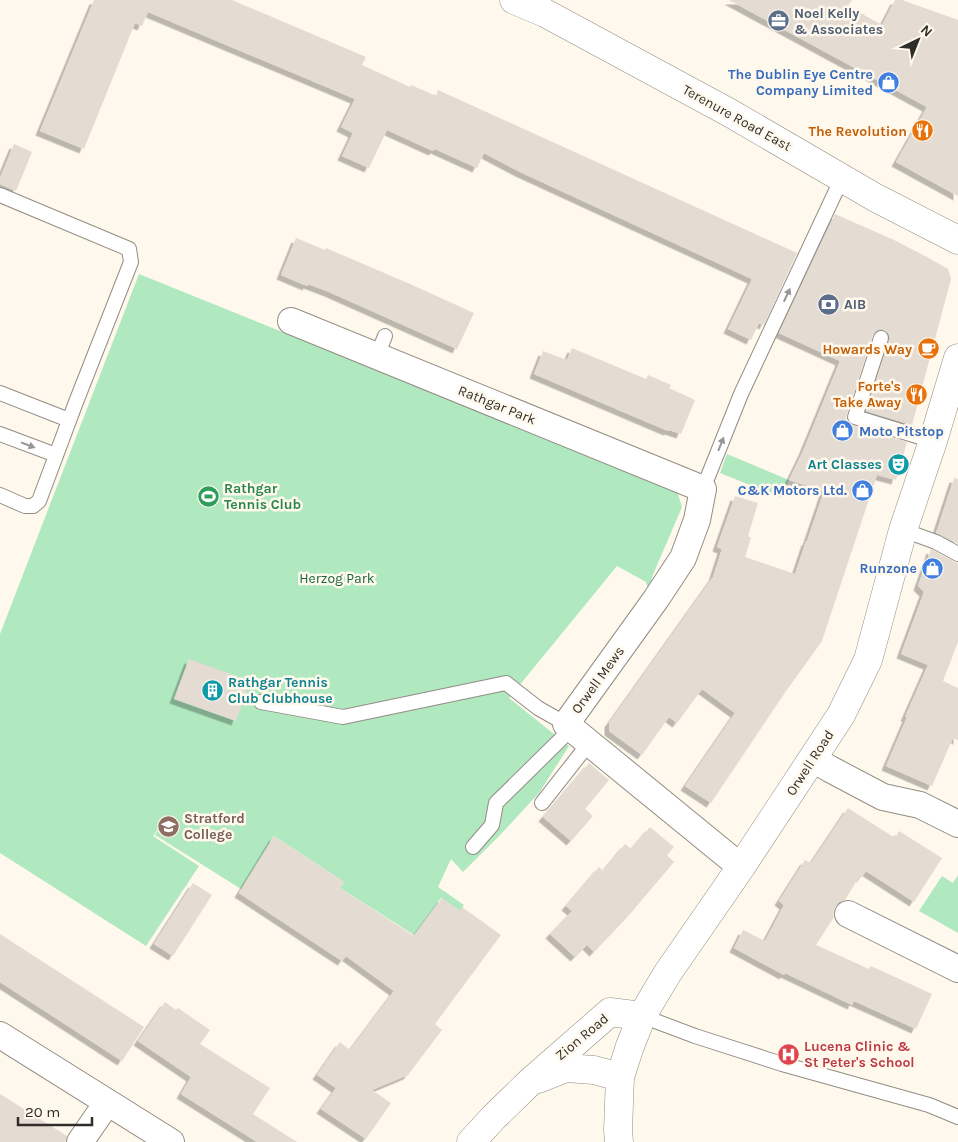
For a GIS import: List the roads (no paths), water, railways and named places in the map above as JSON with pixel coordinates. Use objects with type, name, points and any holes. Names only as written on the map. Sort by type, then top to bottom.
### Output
[{"type":"street","name":"Terenure Road East","points":[[514,0],[545,13],[730,113],[876,198],[958,240]]},
{"type":"street","name":"Rathgar Park","points":[[291,321],[381,346],[702,489]]},
{"type":"street","name":"Orwell Road","points":[[619,1142],[620,1077],[642,1016],[667,974],[741,868],[841,715],[868,660],[903,530],[958,358]]},
{"type":"street","name":"Orwell Mews","points":[[576,731],[650,607],[683,558],[697,520],[702,489]]},
{"type":"street","points":[[576,731],[741,868]]},
{"type":"street","points":[[813,758],[883,797],[920,806],[956,819]]},
{"type":"street","points":[[848,914],[958,969]]},
{"type":"street","name":"Zion Road","points":[[471,1142],[530,1082],[610,1012],[642,1016]]},
{"type":"street","points":[[0,1035],[171,1142]]},
{"type":"street","name":"Zion Road","points":[[530,1082],[566,1068],[594,1070],[620,1077]]},
{"type":"street","points":[[80,1142],[107,1103]]},
{"type":"lane","points":[[702,489],[742,394],[842,178]]},
{"type":"lane","points":[[0,195],[129,249],[131,262],[39,501],[33,506],[25,506],[0,495]]},
{"type":"lane","points":[[881,338],[855,417],[933,441]]},
{"type":"lane","points":[[0,393],[69,420]]},
{"type":"lane","points":[[0,434],[56,455]]},
{"type":"lane","points":[[903,530],[936,542],[958,554]]},
{"type":"lane","points":[[261,702],[343,717],[506,683],[538,708],[576,731]]},
{"type":"lane","points":[[542,803],[576,731]]},
{"type":"lane","points":[[473,847],[492,824],[496,803],[561,739],[576,731]]},
{"type":"lane","points":[[642,1016],[695,1036],[773,1061],[930,1105],[958,1117]]},
{"type":"place","name":"Noel Kelly & Associates","points":[[778,21]]},
{"type":"place","name":"The Dublin Eye Centre Company Limited","points":[[889,82]]},
{"type":"place","name":"The Revolution","points":[[923,131]]},
{"type":"place","name":"AIB","points":[[828,304]]},
{"type":"place","name":"Howards Way","points":[[928,349]]},
{"type":"place","name":"Forte's Take Away","points":[[917,394]]},
{"type":"place","name":"Moto Pitstop","points":[[843,431]]},
{"type":"place","name":"Art Classes","points":[[898,464]]},
{"type":"place","name":"C&K Motors Ltd.","points":[[863,490]]},
{"type":"place","name":"Rathgar Tennis Club","points":[[208,496]]},
{"type":"place","name":"Runzone","points":[[933,568]]},
{"type":"place","name":"Rathgar Tennis Club Clubhouse","points":[[212,690]]},
{"type":"place","name":"Stratford College","points":[[168,826]]},
{"type":"place","name":"Lucena Clinic & St Peter's School","points":[[788,1054]]},
{"type":"park label","name":"Herzog Park","points":[[337,578]]}]
